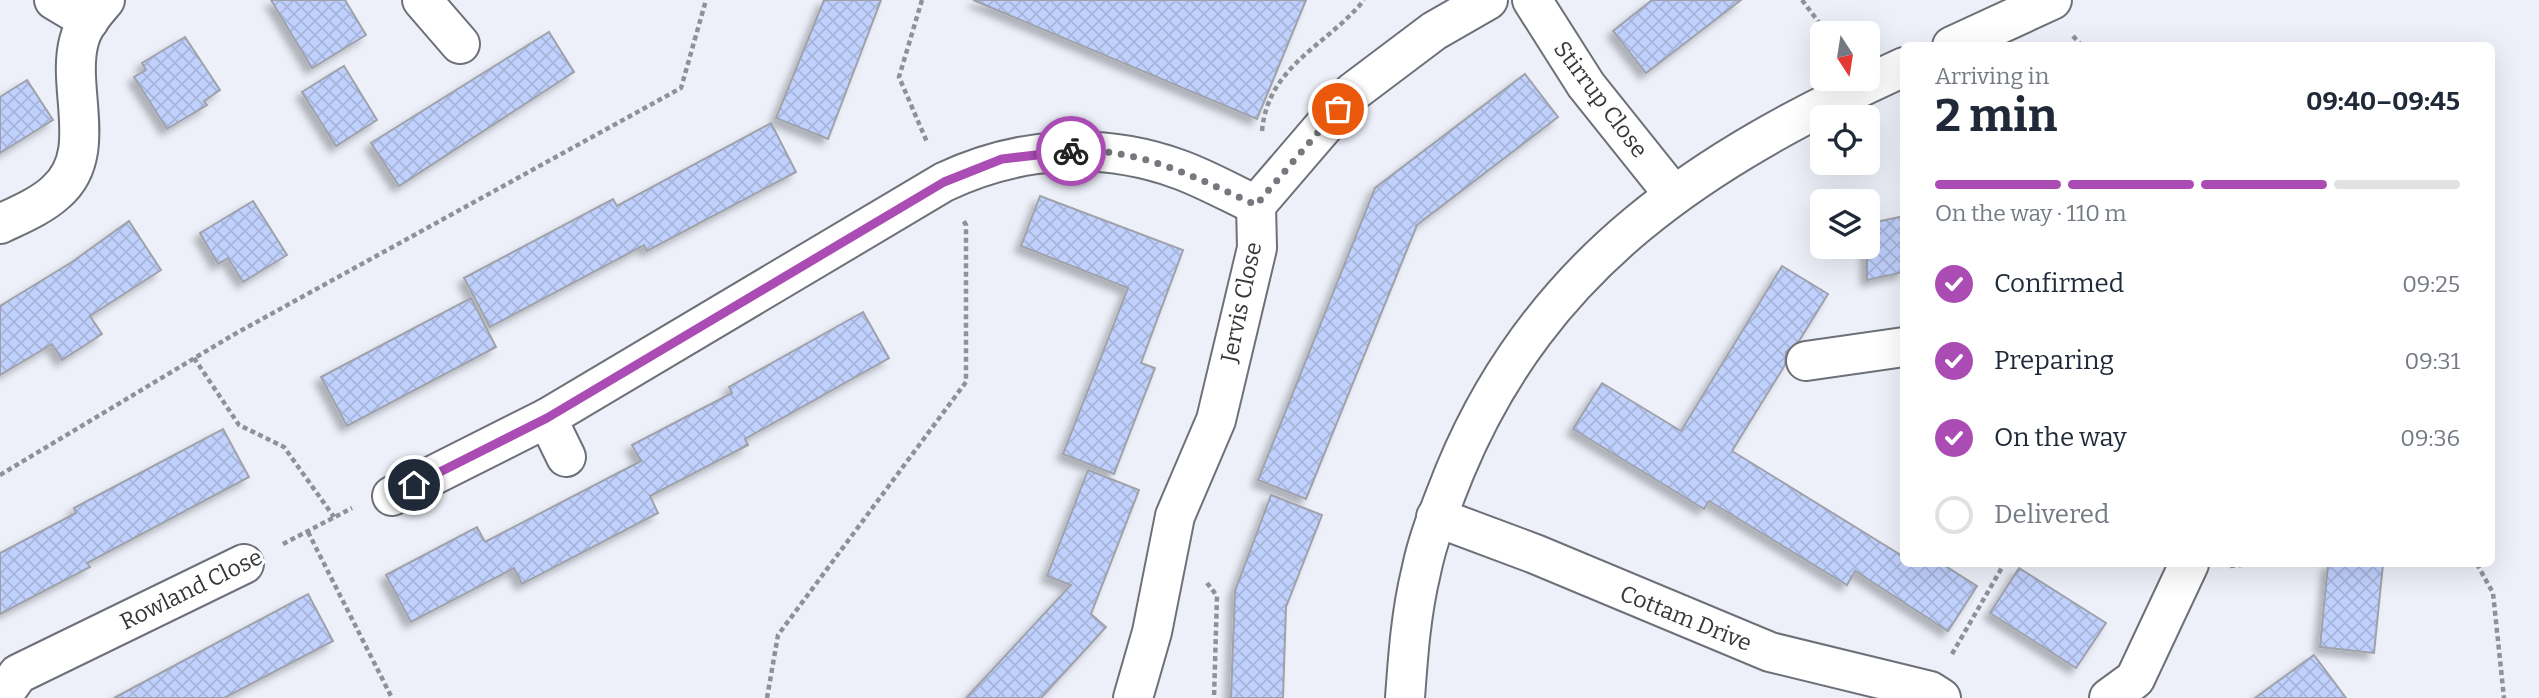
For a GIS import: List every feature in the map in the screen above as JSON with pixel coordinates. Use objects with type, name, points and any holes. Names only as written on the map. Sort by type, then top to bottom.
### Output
[{"type":"street","points":[[0,224],[41,203],[68,178],[79,143],[76,64],[79,40],[97,10],[54,0]]},
{"type":"street","points":[[422,0],[460,44]]},
{"type":"street","points":[[392,496],[547,418],[944,182],[1002,159],[1080,150],[1122,154],[1178,169],[1256,205],[1353,92],[1434,31],[1488,0]]},
{"type":"street","name":"Stirrup Close","points":[[1532,0],[1586,85],[1674,195]]},
{"type":"street","points":[[1961,42],[2052,0]]},
{"type":"street","points":[[1405,698],[1420,572],[1436,517],[1470,435],[1506,370],[1544,316],[1630,229],[1674,195],[1724,161],[1784,127],[1900,69]]},
{"type":"street","name":"Jervis Close","points":[[1133,698],[1152,632],[1175,516],[1216,420],[1257,248],[1256,205]]},
{"type":"street","points":[[1806,361],[1900,348]]},
{"type":"street","points":[[547,418],[566,457]]},
{"type":"street","name":"Cottam Drive","points":[[1436,517],[1535,554],[1770,652],[1936,695]]},
{"type":"street","name":"Rowland Close","points":[[1,698],[18,674],[244,564]]},
{"type":"street","points":[[2109,698],[2135,679],[2188,567]]},
{"type":"path","points":[[0,475],[194,358],[681,88],[706,0]]},
{"type":"path","points":[[767,698],[778,635],[966,382],[966,225],[944,182],[899,77],[922,0]]},
{"type":"path","points":[[1802,0],[1818,21]]},
{"type":"path","points":[[2071,34],[2078,42]]},
{"type":"path","points":[[194,358],[239,425],[284,447],[334,517]]},
{"type":"path","name":"Rowland Close","points":[[244,564],[362,503],[392,496]]},
{"type":"path","points":[[308,532],[392,698]]},
{"type":"path","points":[[1171,534],[1217,596],[1214,698]]},
{"type":"path","points":[[1936,695],[2002,567]]},
{"type":"path","points":[[2479,567],[2493,593],[2504,698]]},
{"type":"building","points":[[271,0],[345,0],[366,35],[312,68]]},
{"type":"building","points":[[824,0],[881,0],[828,139],[776,118]]},
{"type":"building","points":[[973,0],[1306,0],[1257,119]]},
{"type":"building","points":[[1652,0],[1741,0],[1646,73],[1613,31]]},
{"type":"building","points":[[549,32],[574,72],[399,186],[371,143]]},
{"type":"building","points":[[185,37],[220,90],[204,101],[207,105],[167,129],[134,77],[146,70],[142,63]]},
{"type":"building","points":[[344,66],[377,120],[336,146],[302,92]]},
{"type":"building","points":[[1525,74],[1558,117],[1417,225],[1306,499],[1258,480],[1375,188]]},
{"type":"building","points":[[27,80],[53,120],[0,153],[0,97]]},
{"type":"building","points":[[771,123],[796,172],[647,251],[644,245],[490,327],[464,278],[613,199],[617,206]]},
{"type":"building","points":[[1040,196],[1183,250],[1141,363],[1155,368],[1114,474],[1063,454],[1128,288],[1021,246]]},
{"type":"building","points":[[253,201],[287,255],[243,282],[228,258],[218,264],[200,233]]},
{"type":"building","points":[[1900,217],[1900,273],[1867,280],[1867,259],[1880,259],[1880,221]]},
{"type":"building","points":[[129,221],[161,270],[90,316],[102,334],[62,360],[52,344],[0,375],[0,306],[72,262]]},
{"type":"building","points":[[1782,266],[1828,294],[1799,341],[1786,352],[1785,365],[1732,451],[1900,555],[1900,567],[1947,567],[1977,586],[1948,631],[1855,571],[1847,585],[1709,501],[1704,509],[1573,429],[1602,383],[1681,431]]},
{"type":"building","points":[[471,298],[496,347],[347,426],[321,377]]},
{"type":"building","points":[[863,312],[889,358],[745,439],[748,445],[650,496],[658,513],[522,584],[514,568],[411,622],[386,575],[477,527],[485,542],[641,461],[632,445],[732,393],[729,387]]},
{"type":"building","points":[[223,429],[249,477],[87,563],[90,567],[0,614],[0,553],[76,513],[74,508]]},
{"type":"building","points":[[1088,470],[1139,490],[1091,614],[1106,627],[1041,698],[966,698],[1071,585],[1047,576]]},
{"type":"building","points":[[1271,495],[1322,515],[1286,607],[1283,698],[1231,698],[1235,591]]},
{"type":"building","points":[[2328,567],[2383,567],[2374,653],[2320,647]]},
{"type":"building","points":[[2019,568],[2106,623],[2076,668],[1990,613]]},
{"type":"building","points":[[308,594],[333,641],[224,698],[114,698]]},
{"type":"building","points":[[2314,655],[2346,698],[2255,698]]},
{"type":"way so far","points":[[1071,151],[1122,154],[1178,169],[1256,205],[1338,109]]},
{"type":"route","points":[[414,485],[547,418],[944,182],[971,169],[1002,159],[1040,152],[1071,151]]}]
